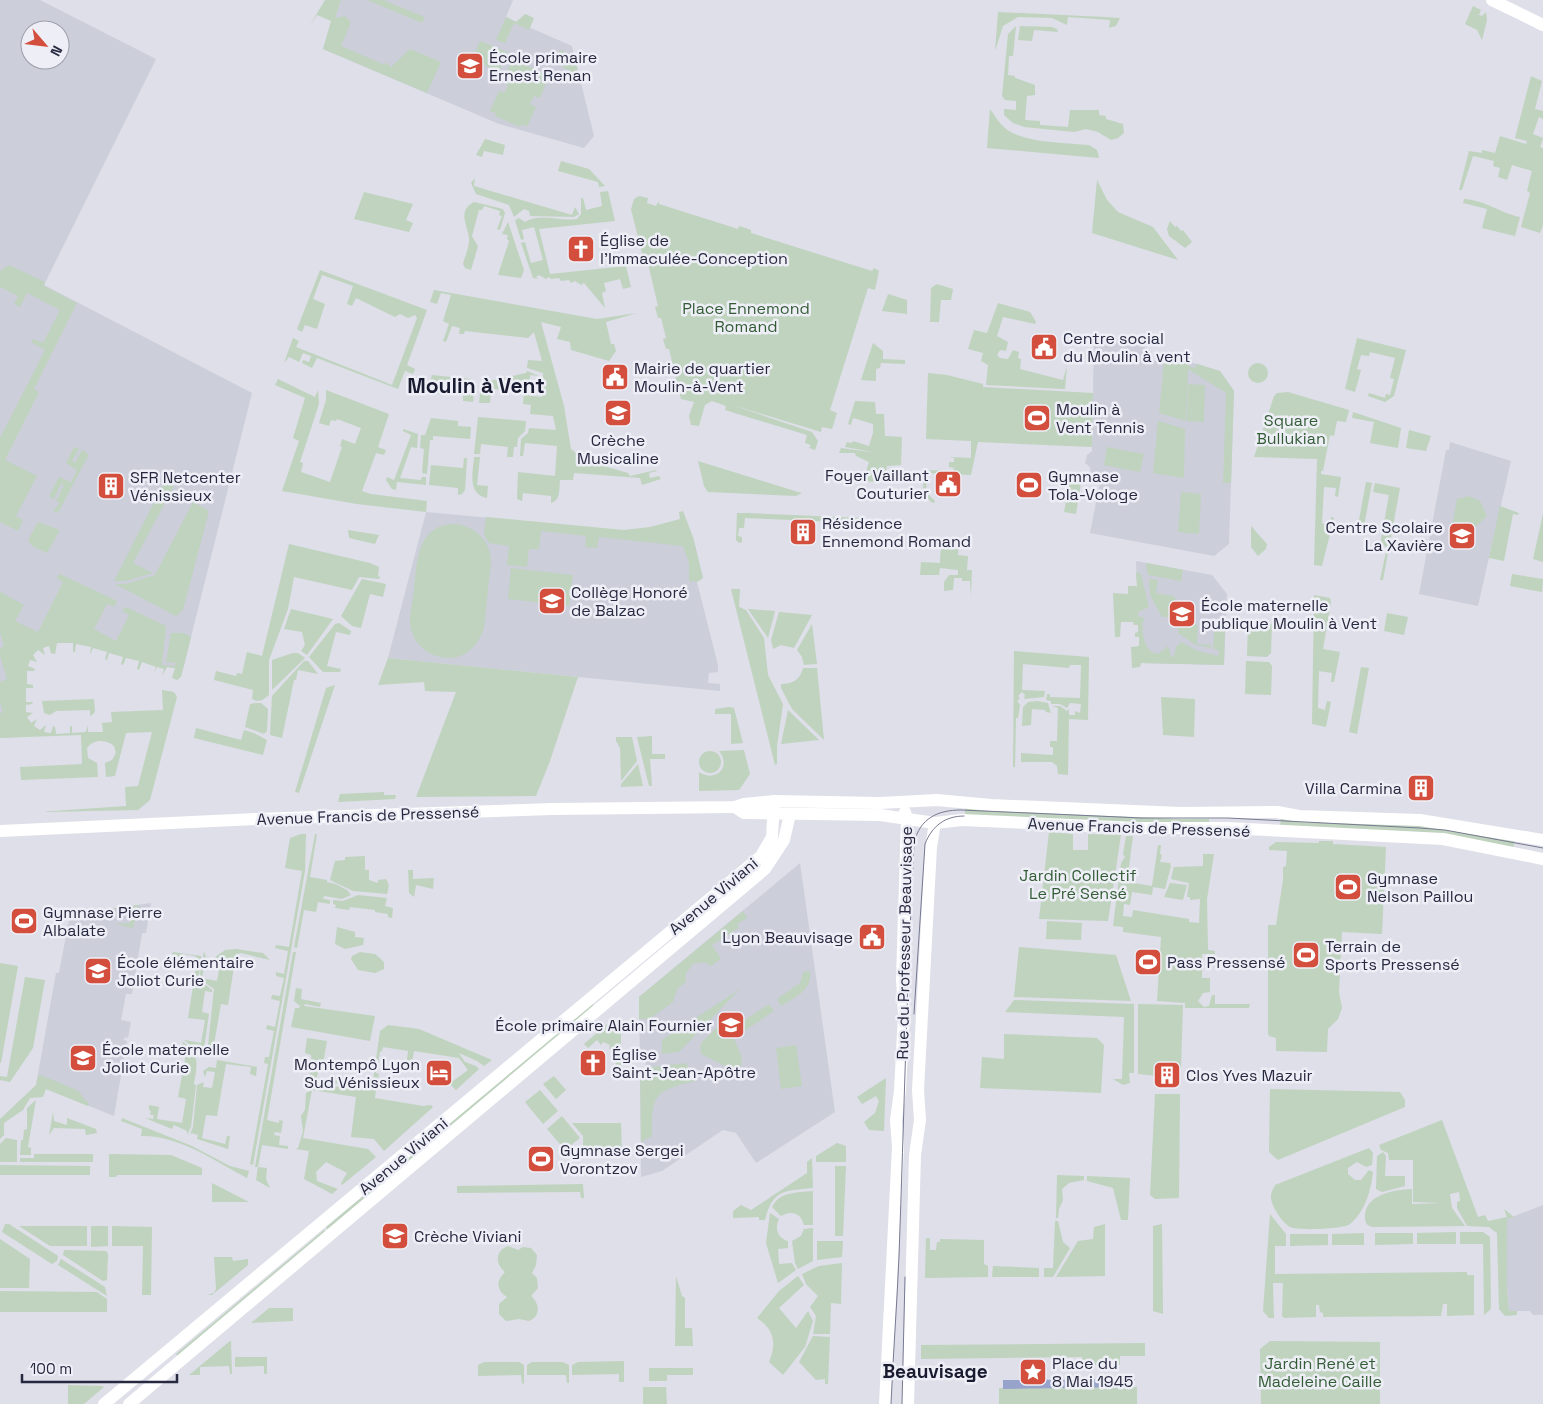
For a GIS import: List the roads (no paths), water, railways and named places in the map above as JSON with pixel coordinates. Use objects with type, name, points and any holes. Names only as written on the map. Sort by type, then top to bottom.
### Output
[{"type":"street","points":[[1492,0],[1543,25]]},
{"type":"street","name":"Avenue Francis de Pressensé","points":[[0,831],[256,819],[613,807],[651,809],[735,807],[744,813],[774,807],[947,800],[991,805],[1180,812],[1212,810],[1277,812],[1299,816],[1420,820],[1543,840]]},
{"type":"street","name":"Rue du Professeur Beauvisage","points":[[885,1404],[898,1147],[896,1120],[900,1091],[904,1014],[902,979],[906,819],[903,802]]},
{"type":"street","name":"Rue du Professeur Beauvisage","points":[[903,802],[935,824],[931,847],[921,1019],[918,1090],[920,1120],[915,1155],[908,1404]]},
{"type":"street","name":"Avenue Francis de Pressensé","points":[[774,807],[790,814],[880,815],[935,824],[962,820],[1260,830],[1443,839],[1543,859]]},
{"type":"street","name":"Avenue Viviani","points":[[104,1404],[760,856],[772,837],[774,807]]},
{"type":"street","points":[[1260,830],[1261,812]]},
{"type":"street","name":"Avenue Viviani","points":[[129,1404],[765,869],[784,840],[790,814]]},
{"type":"water","points":[[1135,1379],[1134,1387],[1003,1389],[1003,1380]]},
{"type":"tram line","points":[[891,1404],[899,1256],[914,843],[917,834],[925,822],[931,817],[953,810],[1142,818],[1228,818],[1445,830],[1543,848]]},
{"type":"tram line","points":[[914,1014],[925,844],[931,832],[940,823],[957,816],[964,816]]},
{"type":"tram line","points":[[902,1404],[905,1277]]},
{"type":"place","name":"École primaire Ernest Renan","points":[[470,66]]},
{"type":"place","name":"Église de l'Immaculée-Conception","points":[[581,249]]},
{"type":"place","name":"Centre social du Moulin à vent","points":[[1044,347]]},
{"type":"place","name":"Mairie de quartier Moulin-à-Vent","points":[[615,377]]},
{"type":"place","name":"Crèche Musicaline","points":[[618,413]]},
{"type":"place","name":"Moulin à Vent Tennis","points":[[1037,418]]},
{"type":"place","name":"Foyer Vaillant Couturier","points":[[948,484]]},
{"type":"place","name":"Gymnase Tola-Vologe","points":[[1029,485]]},
{"type":"place","name":"SFR Netcenter Vénissieux","points":[[111,486]]},
{"type":"place","name":"Résidence Ennemond Romand","points":[[803,532]]},
{"type":"place","name":"Centre Scolaire La Xavière","points":[[1462,536]]},
{"type":"place","name":"Collège Honoré de Balzac","points":[[552,601]]},
{"type":"place","name":"École maternelle publique Moulin à Vent","points":[[1182,614]]},
{"type":"place","name":"Villa Carmina","points":[[1421,788]]},
{"type":"place","name":"Gymnase Nelson Paillou","points":[[1348,887]]},
{"type":"place","name":"Gymnase Pierre Albalate","points":[[24,921]]},
{"type":"place","name":"Lyon Beauvisage","points":[[872,937]]},
{"type":"place","name":"Terrain de Sports Pressensé","points":[[1306,955]]},
{"type":"place","name":"Pass Pressensé","points":[[1148,962]]},
{"type":"place","name":"École élémentaire Joliot Curie","points":[[98,971]]},
{"type":"place","name":"École primaire Alain Fournier","points":[[731,1025]]},
{"type":"place","name":"École maternelle Joliot Curie","points":[[83,1058]]},
{"type":"place","name":"Église Saint-Jean-Apôtre","points":[[593,1063]]},
{"type":"place","name":"Montempô Lyon Sud Vénissieux","points":[[439,1073]]},
{"type":"place","name":"Clos Yves Mazuir","points":[[1167,1075]]},
{"type":"place","name":"Gymnase Sergei Vorontzov","points":[[541,1159]]},
{"type":"place","name":"Crèche Viviani","points":[[395,1236]]},
{"type":"place","name":"Place du 8 Mai 1945","points":[[1033,1372]]},
{"type":"district","name":"Moulin à Vent","points":[[476,386]]},
{"type":"district","name":"Beauvisage","points":[[935,1371]]},
{"type":"park label","name":"Place Ennemond Romand","points":[[746,317]]},
{"type":"park label","name":"Square Bullukian","points":[[1291,429]]},
{"type":"park label","name":"Jardin Collectif Le Pré Sensé","points":[[1078,884]]},
{"type":"park label","name":"Jardin René et Madeleine Caille","points":[[1320,1372]]}]
